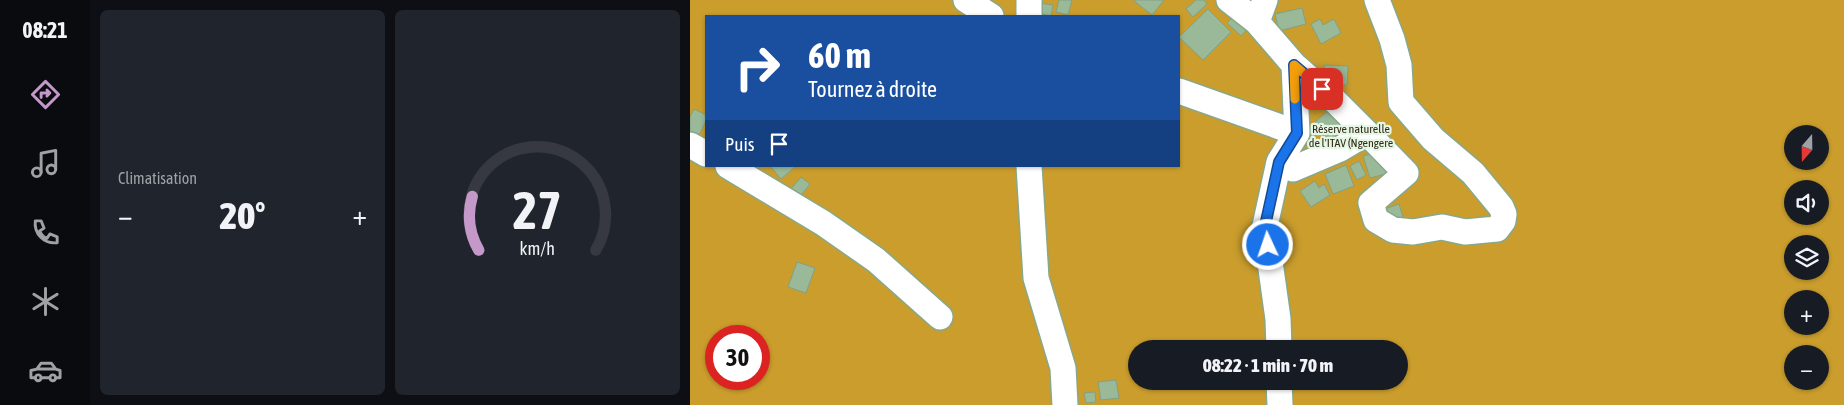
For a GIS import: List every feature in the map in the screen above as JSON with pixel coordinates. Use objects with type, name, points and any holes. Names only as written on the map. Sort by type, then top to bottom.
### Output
[{"type":"street","points":[[966,0],[988,15]]},
{"type":"street","points":[[1029,0],[1029,15]]},
{"type":"street","points":[[1230,0],[1261,11],[1294,65],[1335,101],[1406,173],[1371,203],[1376,220],[1393,230],[1413,232],[1442,227],[1465,232],[1497,229],[1503,221],[1504,214],[1501,206],[1473,173],[1433,139],[1401,102],[1396,57],[1377,0]]},
{"type":"street","points":[[1279,340],[1278,319],[1265,226],[1279,162],[1297,133],[1294,65]]},
{"type":"street","points":[[1180,91],[1297,133]]},
{"type":"street","points":[[1279,162],[1293,169],[1340,149],[1367,133]]},
{"type":"street","points":[[690,145],[705,153]]},
{"type":"street","points":[[730,167],[823,223],[876,260],[940,317]]},
{"type":"street","points":[[1029,167],[1036,278],[1063,368],[1065,405]]},
{"type":"street","points":[[1279,390],[1280,405]]},
{"type":"green space","name":"Réserve naturelle de l'ITAV (Ngengere","points":[[690,0],[1844,0],[1844,405],[690,405]]},
{"type":"building","points":[[1059,0],[1072,0],[1068,15],[1056,12]]},
{"type":"building","points":[[1133,0],[1164,0],[1152,15]]},
{"type":"building","points":[[1196,0],[1204,0],[1207,4],[1193,17],[1186,9]]},
{"type":"building","points":[[1039,3],[1053,5],[1051,15],[1037,13]]},
{"type":"building","points":[[1302,8],[1306,24],[1279,31],[1275,14]]},
{"type":"building","points":[[1208,9],[1231,32],[1203,60],[1180,36]]},
{"type":"building","points":[[1238,12],[1251,24],[1241,36],[1227,23]]},
{"type":"building","points":[[1320,19],[1323,25],[1334,19],[1341,33],[1321,44],[1311,24]]},
{"type":"building","points":[[1324,65],[1348,66],[1347,85],[1323,85]]},
{"type":"building","points":[[694,109],[705,114],[705,123],[699,135],[690,131],[690,117]]},
{"type":"building","points":[[1329,110],[1344,128],[1329,140],[1315,122]]},
{"type":"building","points":[[1312,125],[1316,143],[1298,147],[1294,129]]},
{"type":"building","points":[[1382,151],[1389,173],[1370,178],[1363,156]]},
{"type":"building","points":[[1359,161],[1366,175],[1357,180],[1350,166]]},
{"type":"building","points":[[1346,165],[1354,186],[1333,194],[1325,174]]},
{"type":"building","points":[[771,167],[795,167],[781,179]]},
{"type":"building","points":[[801,177],[810,184],[799,198],[790,190]]},
{"type":"building","points":[[1315,181],[1319,188],[1324,184],[1330,195],[1311,207],[1300,191]]},
{"type":"building","points":[[1399,204],[1404,220],[1390,224],[1385,209]]},
{"type":"building","points":[[797,262],[815,268],[806,293],[788,287]]},
{"type":"building","points":[[1116,380],[1119,398],[1101,400],[1098,382]]},
{"type":"building","points":[[1095,392],[1096,402],[1086,403],[1084,393]]},
{"type":"slow traffic","points":[[1295,99],[1294,65],[1302,72]]},
{"type":"route","points":[[1268,245],[1265,226],[1279,162],[1297,133],[1294,65],[1322,89]]}]
